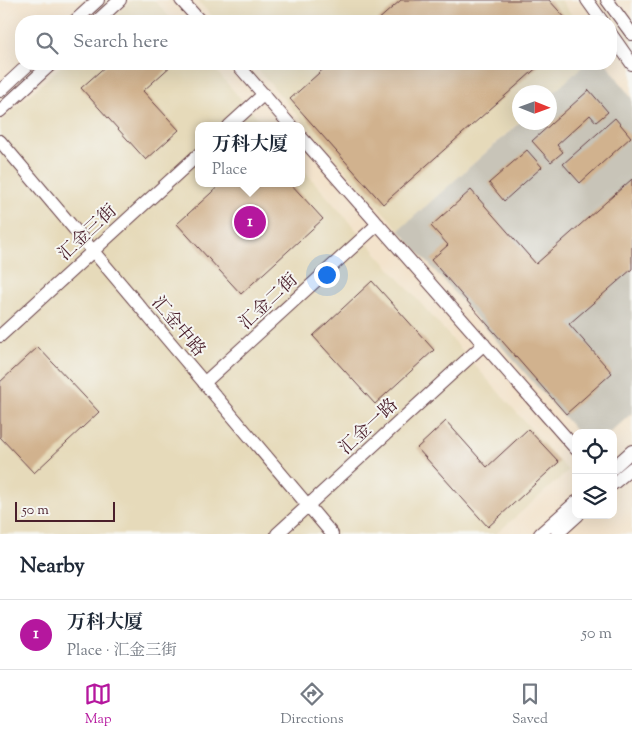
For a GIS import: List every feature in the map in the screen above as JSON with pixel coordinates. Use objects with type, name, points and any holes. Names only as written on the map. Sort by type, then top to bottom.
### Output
[{"type":"street","points":[[82,15],[98,0]]},
{"type":"street","points":[[104,15],[120,0]]},
{"type":"street","points":[[181,0],[195,15]]},
{"type":"street","points":[[587,0],[598,15]]},
{"type":"street","points":[[607,0],[632,34]]},
{"type":"street","points":[[617,43],[632,64]]},
{"type":"street","points":[[0,91],[23,70]]},
{"type":"street","points":[[0,111],[44,70]]},
{"type":"street","points":[[242,70],[288,122]]},
{"type":"street","points":[[233,122],[264,94]]},
{"type":"street","name":"汇金中路","points":[[0,141],[332,534]]},
{"type":"street","points":[[305,142],[572,444]]},
{"type":"street","name":"汇金三街","points":[[0,336],[195,158]]},
{"type":"street","name":"汇金二街","points":[[204,383],[378,224]]},
{"type":"street","name":"汇金一路","points":[[277,534],[484,344]]},
{"type":"street","points":[[617,464],[632,451]]},
{"type":"street","points":[[617,481],[632,468]]},
{"type":"street","points":[[540,534],[572,506]]},
{"type":"street","points":[[557,534],[574,519]]},
{"type":"shaded area","points":[[132,0],[154,0],[168,15],[116,15]]},
{"type":"shaded area","points":[[197,0],[561,0],[572,15],[211,15]]},
{"type":"shaded area","points":[[56,70],[215,70],[261,122],[195,122],[195,187],[305,187],[305,172],[568,471],[496,534],[0,534],[0,122]]},
{"type":"shaded area","points":[[258,70],[578,70],[557,90],[557,85],[512,85],[512,128],[399,230]]},
{"type":"shaded area","points":[[578,70],[611,70],[632,99],[632,413],[614,429],[574,429],[399,230],[512,129],[557,130],[557,90]]},
{"type":"building","points":[[401,0],[549,0],[563,15],[384,15]]},
{"type":"building","points":[[101,70],[166,70],[143,91],[179,130],[146,160],[81,88]]},
{"type":"building","points":[[322,70],[534,70],[517,85],[512,85],[512,90],[383,204],[290,99]]},
{"type":"building","points":[[589,90],[608,112],[596,122],[590,115],[557,145],[563,152],[551,162],[532,141],[544,130],[557,130],[557,119]]},
{"type":"building","points":[[615,118],[631,137],[580,183],[563,164]]},
{"type":"building","points":[[527,150],[542,167],[504,201],[489,183]]},
{"type":"building","points":[[632,179],[632,269],[569,324],[612,373],[566,414],[431,260],[448,245],[431,226],[471,190],[536,264]]},
{"type":"building","points":[[218,187],[294,187],[323,219],[241,294],[177,224]]},
{"type":"building","points":[[372,281],[434,350],[375,404],[313,336]]},
{"type":"building","points":[[38,347],[99,412],[34,473],[0,437],[0,382]]},
{"type":"building","points":[[446,421],[487,467],[528,429],[559,462],[488,527],[417,448]]},
{"type":"place","name":"万科大厦","points":[[250,222]]}]
